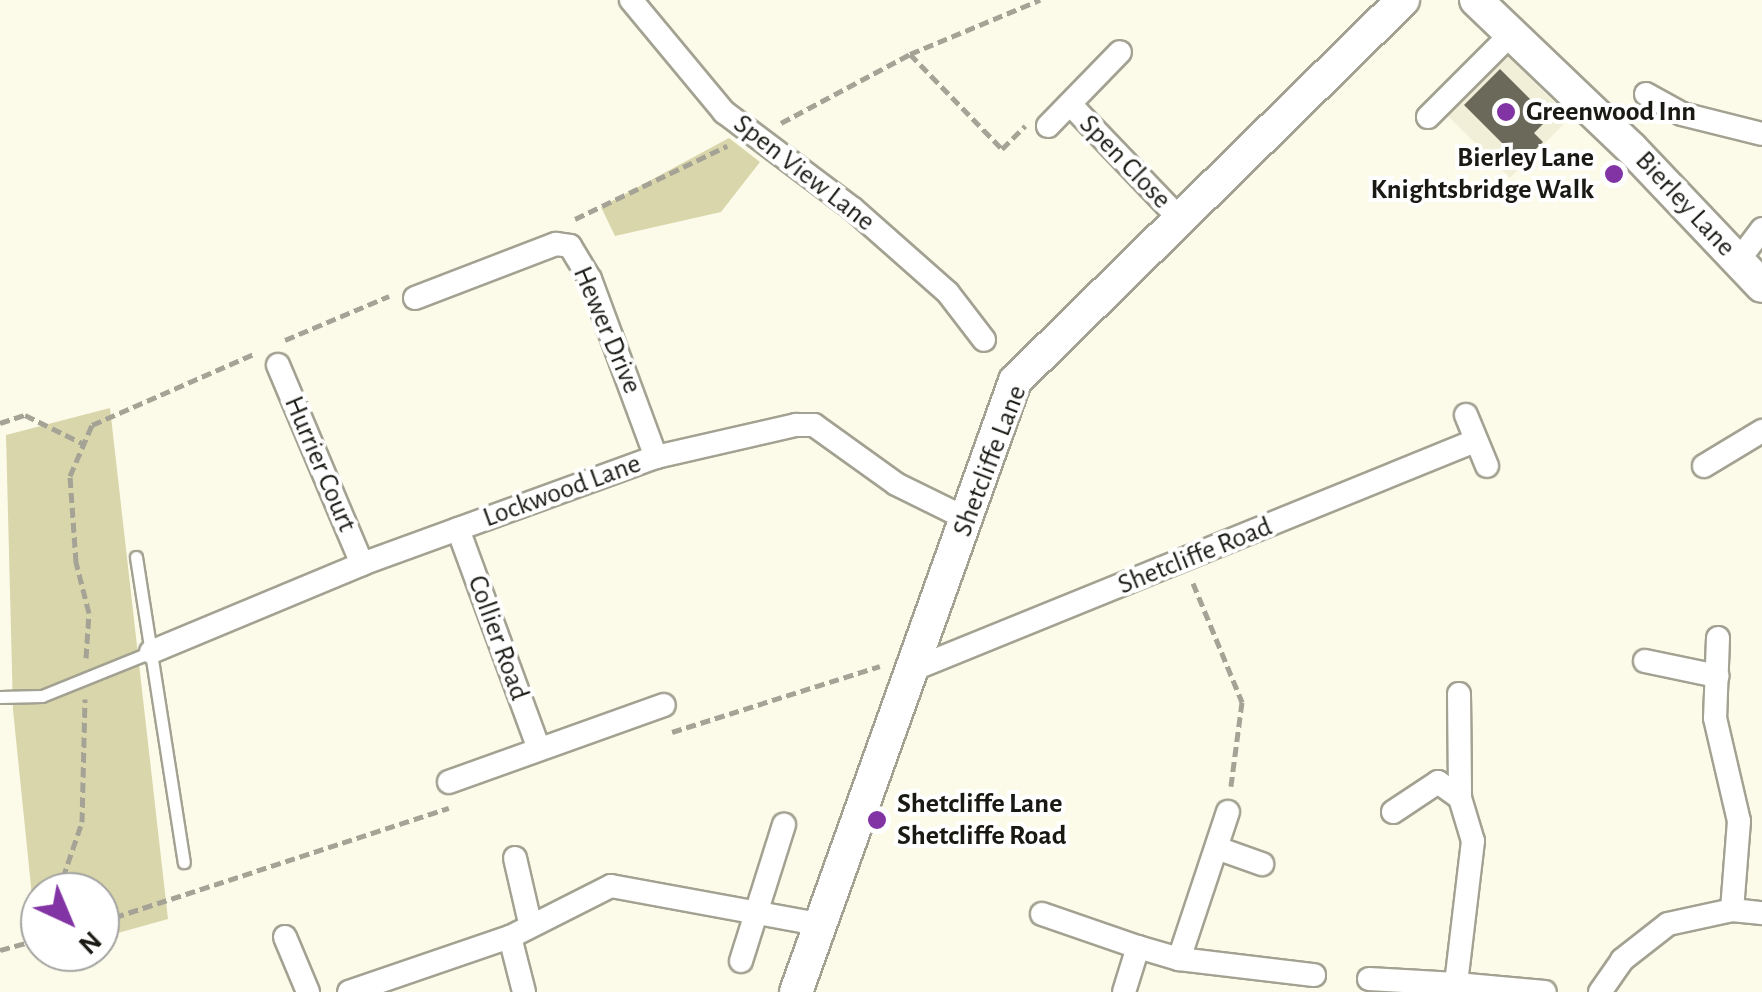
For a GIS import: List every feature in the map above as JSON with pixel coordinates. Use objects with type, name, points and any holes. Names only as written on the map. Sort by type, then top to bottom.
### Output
[{"type":"street","name":"Spen View Lane","points":[[631,0],[724,112],[760,134],[948,293],[984,340]]},
{"type":"street","name":"Shetcliffe Lane","points":[[796,992],[1015,381],[1402,0]]},
{"type":"street","name":"Bierley Lane","points":[[1476,0],[1631,148],[1762,286]]},
{"type":"street","points":[[1428,117],[1510,35]]},
{"type":"street","name":"Spen Close","points":[[1048,126],[1120,52]]},
{"type":"street","points":[[1646,94],[1682,114],[1762,134]]},
{"type":"street","name":"Spen Close","points":[[1070,104],[1181,220]]},
{"type":"street","points":[[1738,260],[1762,229]]},
{"type":"street","name":"Hewer Drive","points":[[416,298],[556,244],[570,246],[590,279],[656,457]]},
{"type":"street","name":"Hurrier Court","points":[[278,365],[362,564]]},
{"type":"street","points":[[1466,416],[1487,466]]},
{"type":"street","name":"Lockwood Lane","points":[[152,652],[362,564],[656,457],[814,425],[896,484],[967,519]]},
{"type":"street","points":[[1704,466],[1762,431]]},
{"type":"street","name":"Shetcliffe Road","points":[[914,669],[1475,441]]},
{"type":"street","name":"Collier Road","points":[[458,529],[538,746]]},
{"type":"street","points":[[1718,638],[1715,718],[1738,821],[1732,910]]},
{"type":"street","points":[[1645,661],[1717,676]]},
{"type":"street","points":[[1456,984],[1473,841],[1460,798],[1459,694]]},
{"type":"street","points":[[449,782],[538,746],[664,706]]},
{"type":"street","points":[[1393,812],[1438,782],[1460,798]]},
{"type":"street","points":[[1180,958],[1228,812]]},
{"type":"street","points":[[741,961],[784,825]]},
{"type":"street","points":[[1217,848],[1262,864]]},
{"type":"street","points":[[515,858],[524,992]]},
{"type":"street","points":[[349,992],[520,930],[612,886],[819,924]]},
{"type":"street","points":[[1600,992],[1622,960],[1668,924],[1732,910],[1762,913]]},
{"type":"street","points":[[1042,914],[1180,958],[1314,976]]},
{"type":"street","points":[[285,937],[308,992]]},
{"type":"street","points":[[1124,992],[1138,947]]},
{"type":"street","points":[[1370,979],[1545,992]]},
{"type":"lane","points":[[136,558],[184,862]]},
{"type":"lane","points":[[0,697],[42,696],[152,652]]},
{"type":"path","points":[[760,134],[910,54],[1040,0]]},
{"type":"path","points":[[910,54],[1002,148],[1037,115],[1048,126]]},
{"type":"path","points":[[0,423],[25,415],[82,443]]},
{"type":"path","points":[[1184,561],[1242,702],[1228,812]]},
{"type":"shaded area","points":[[1507,55],[1570,118],[1510,178],[1447,115]]},
{"type":"shaded area","points":[[729,138],[760,162],[721,212],[615,236],[601,207]]},
{"type":"shaded area","points":[[110,408],[168,919],[120,932],[120,872],[30,872],[13,710],[6,435]]},
{"type":"building","name":"Greenwood Inn","points":[[1500,69],[1549,118],[1534,133],[1543,142],[1522,163],[1464,105]]},
{"type":"place","name":"Greenwood Inn","points":[[1506,112]]},
{"type":"place","name":"Bierley Lane Knightsbridge Walk","points":[[1614,174]]},
{"type":"place","name":"Shetcliffe Lane Shetcliffe Road","points":[[877,820]]}]
